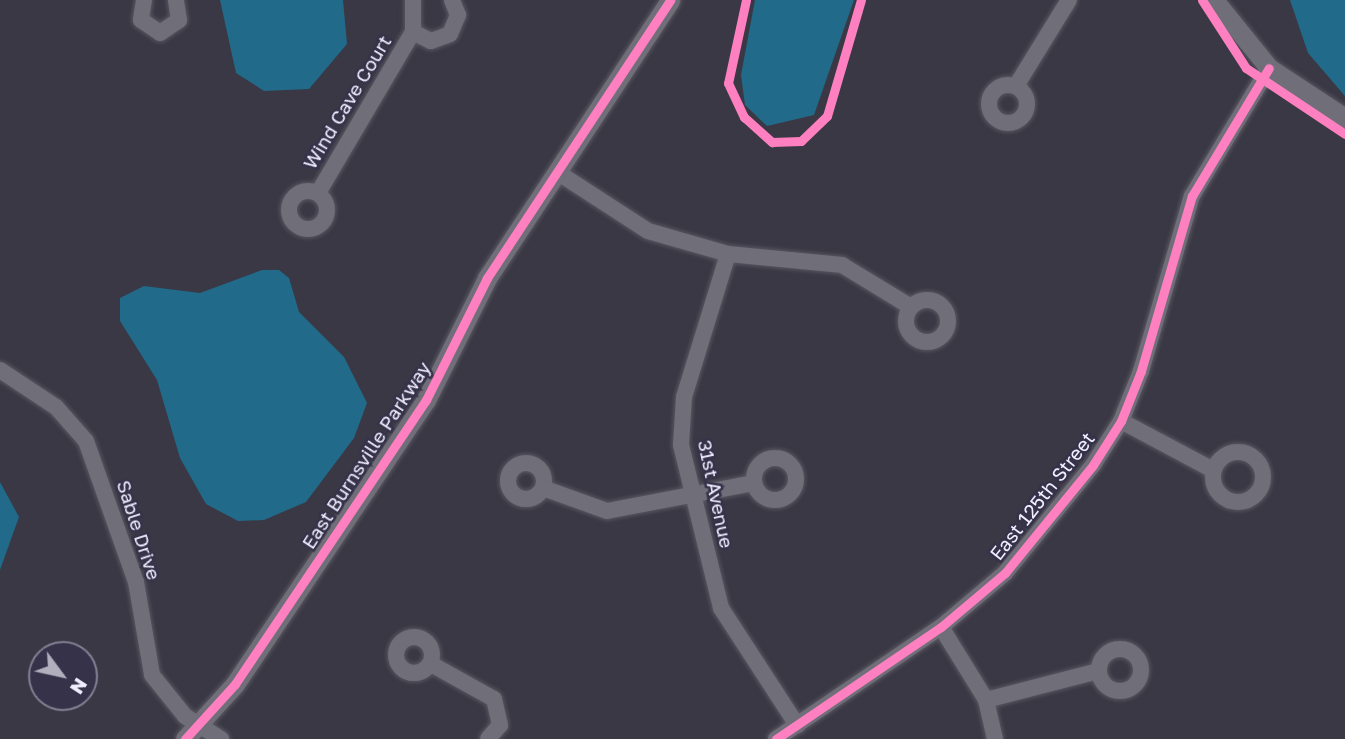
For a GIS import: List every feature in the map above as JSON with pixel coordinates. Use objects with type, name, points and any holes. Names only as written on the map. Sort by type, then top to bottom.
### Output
[{"type":"street","points":[[144,0],[141,20],[160,33],[179,20],[176,0]]},
{"type":"street","name":"Wind Cave Court","points":[[318,193],[413,32],[413,0]]},
{"type":"street","name":"Wind Cave Court","points":[[413,32],[431,41],[450,34],[458,15],[452,0]]},
{"type":"street","name":"East Burnsville Parkway","points":[[192,733],[426,400],[487,278],[670,0]]},
{"type":"street","points":[[1016,86],[1069,0]]},
{"type":"street","points":[[1214,0],[1269,68],[1345,118]]},
{"type":"street","name":"East 125th Street","points":[[776,739],[941,627],[1005,573],[1121,421],[1192,196],[1269,68]]},
{"type":"street","points":[[558,172],[649,231],[729,254],[842,265],[911,307]]},
{"type":"street","name":"31st Avenue","points":[[729,254],[684,397],[681,445],[692,499],[721,608],[797,725]]},
{"type":"street","name":"Sable Drive","points":[[0,370],[56,407],[86,441],[136,582],[152,675],[192,733]]},
{"type":"street","points":[[1121,421],[1213,470]]},
{"type":"street","points":[[543,488],[607,511],[692,499],[754,483]]},
{"type":"street","points":[[941,627],[986,700],[995,739]]},
{"type":"street","points":[[431,664],[494,699],[500,724],[488,739]]},
{"type":"street","points":[[986,700],[1098,671]]},
{"type":"street","points":[[192,733],[221,739]]},
{"type":"water","points":[[220,0],[343,0],[347,44],[309,89],[264,91],[236,73]]},
{"type":"water","points":[[755,0],[854,0],[814,115],[767,126],[745,105],[741,75]]},
{"type":"water","points":[[1290,0],[1345,0],[1345,96],[1308,53]]},
{"type":"water","points":[[262,270],[279,270],[289,278],[299,312],[344,357],[367,403],[354,438],[306,502],[264,520],[238,521],[206,504],[180,458],[157,380],[120,321],[120,298],[144,286],[200,293]]},
{"type":"water","points":[[0,482],[19,517],[0,570]]},
{"type":"cycle path","points":[[185,739],[235,684],[426,400],[487,278],[670,0]]},
{"type":"cycle path","points":[[746,0],[728,83],[744,117],[772,142],[801,141],[827,116],[861,0]]},
{"type":"cycle path","points":[[1202,0],[1246,68],[1345,134]]},
{"type":"cycle path","points":[[776,739],[941,627],[1005,573],[1093,465],[1121,421],[1141,371],[1192,196],[1269,68]]}]
